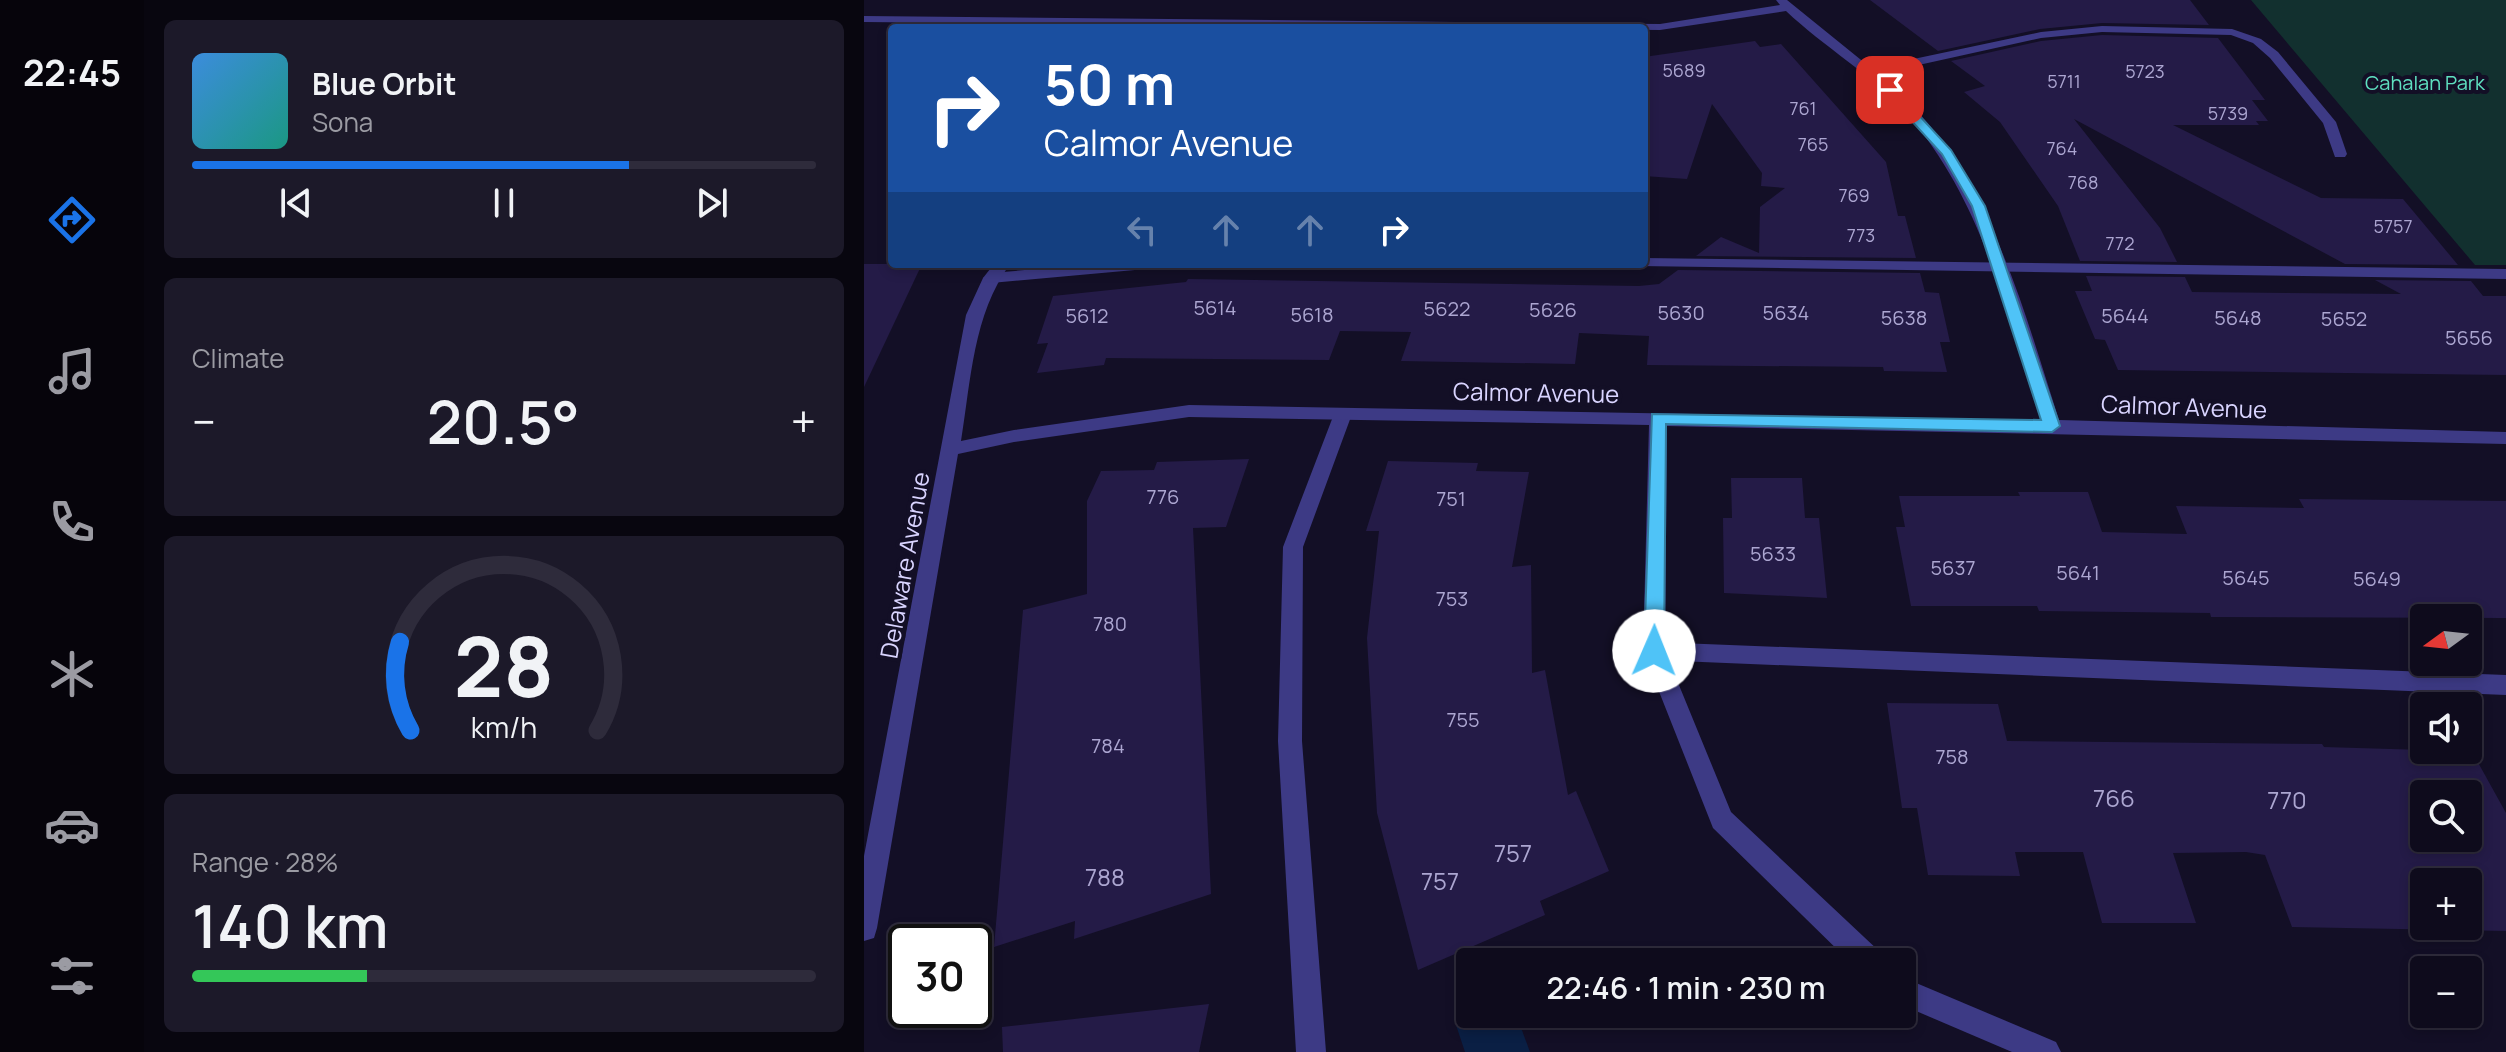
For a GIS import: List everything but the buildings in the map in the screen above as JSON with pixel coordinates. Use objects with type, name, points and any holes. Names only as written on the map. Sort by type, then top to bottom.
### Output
[{"type":"street","points":[[1648,27],[1784,3],[1870,72],[1910,109],[1947,152],[1978,206],[2052,426]]},
{"type":"street","points":[[864,19],[1178,24]]},
{"type":"street","points":[[1870,72],[2041,35],[2102,29],[2232,32],[2257,41],[2274,55],[2329,122],[2340,154]]},
{"type":"street","points":[[1648,263],[2506,274]]},
{"type":"street","points":[[997,271],[1061,268]]},
{"type":"street","name":"Delaware Avenue","points":[[864,928],[974,315],[997,271]]},
{"type":"street","name":"Calmor Avenue","points":[[952,449],[1014,436],[1189,411],[2052,426],[2506,438]]},
{"type":"street","points":[[1311,1052],[1290,741],[1293,547],[1343,414]]},
{"type":"street","points":[[1658,418],[1654,651],[1722,820],[1855,948]]},
{"type":"street","points":[[1654,651],[2506,685]]},
{"type":"street","points":[[1916,997],[2046,1052]]},
{"type":"green space","name":"Cahalan Park","points":[[2251,0],[2506,0],[2506,265],[2475,265]]},
{"type":"water","points":[[1457,1028],[1521,1028],[1530,1052],[1465,1052]]},
{"type":"route","points":[[1654,651],[1658,418],[2052,426],[1978,206],[1947,152],[1890,90]]}]
